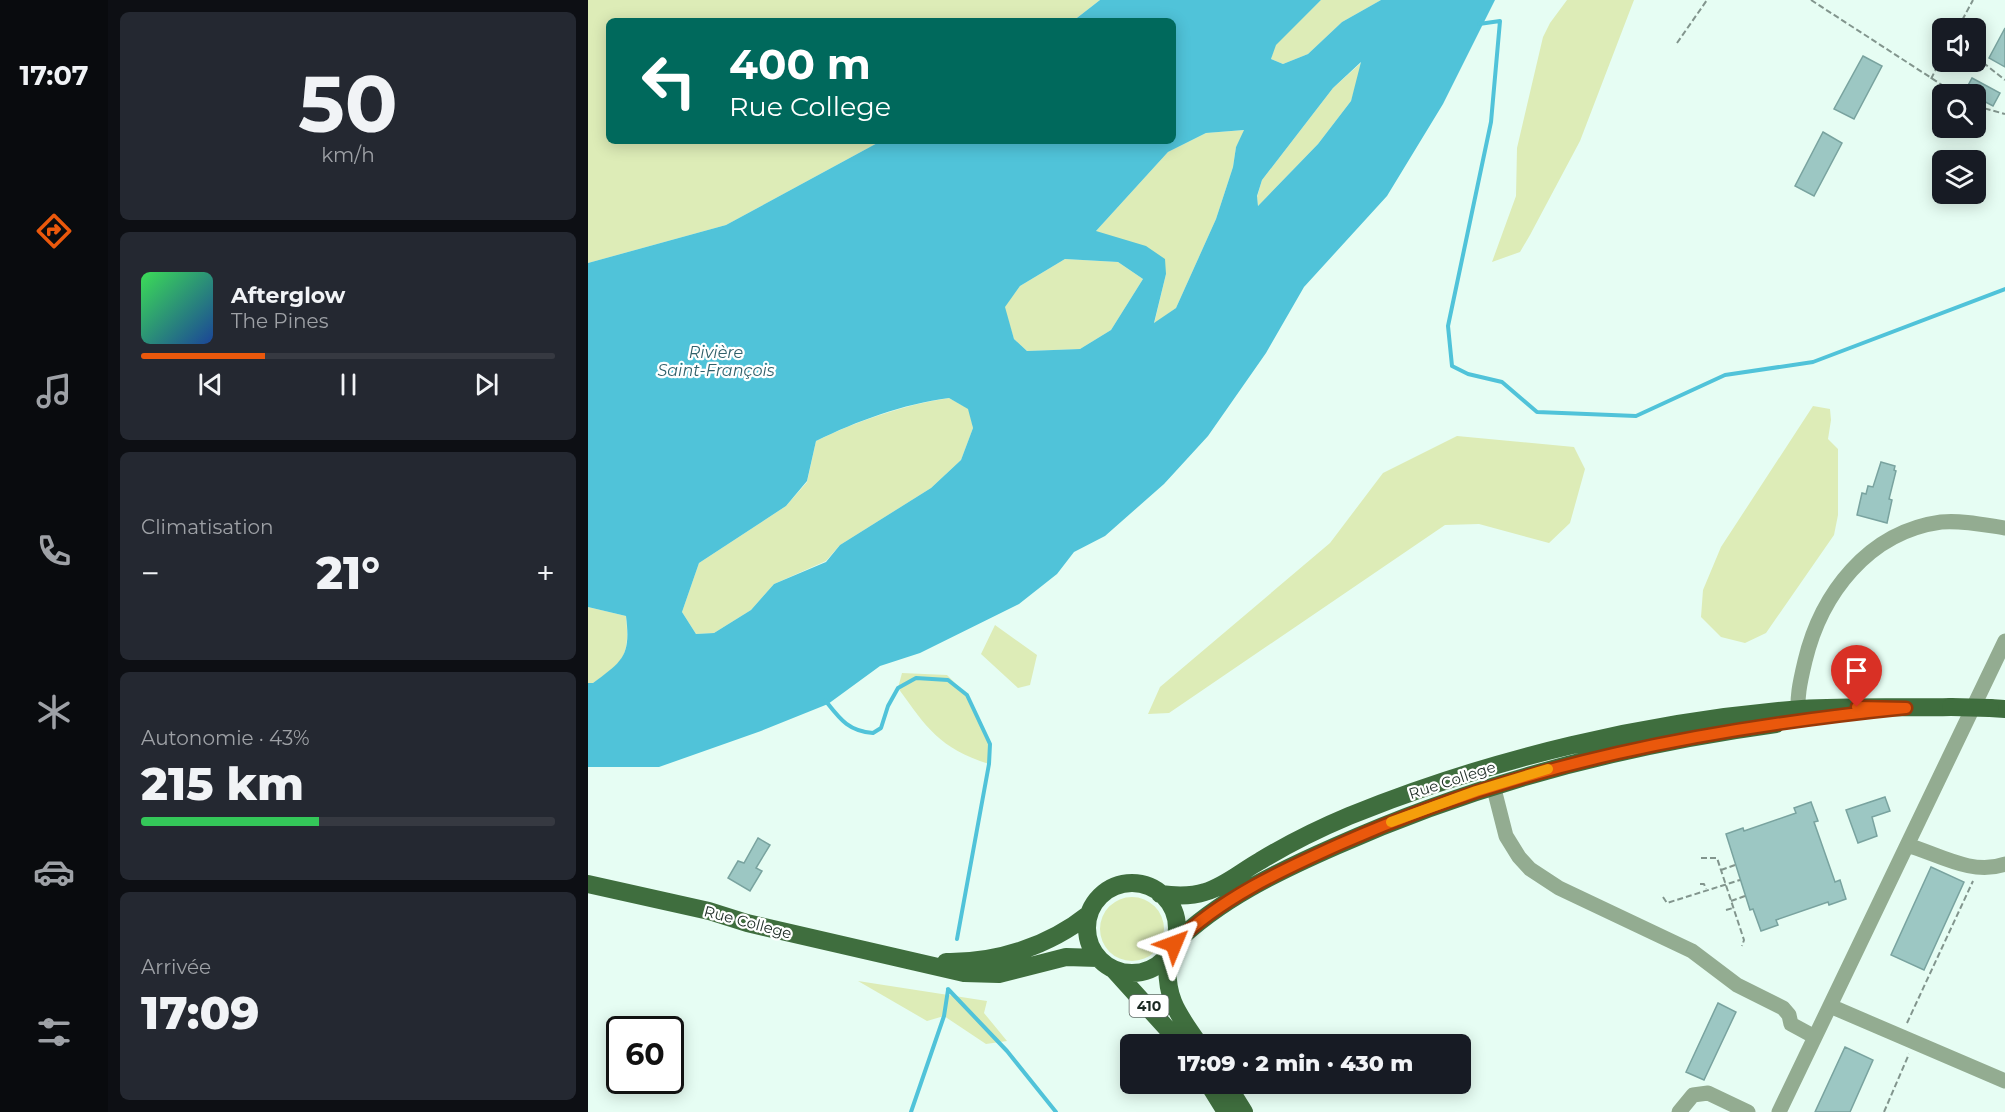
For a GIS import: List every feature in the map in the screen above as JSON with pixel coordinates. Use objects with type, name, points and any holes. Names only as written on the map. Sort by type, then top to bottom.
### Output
[{"type":"main road","name":"Rue College","points":[[907,960],[952,962],[1007,955],[1052,938],[1089,914],[1100,897],[1117,886],[1137,884],[1160,894],[1184,896],[1205,892],[1326,826],[1425,788],[1545,752],[1637,732],[1719,718],[1906,708],[1998,708]]},
{"type":"main road","name":"Rue College","points":[[1114,970],[1130,973],[1145,971],[1158,964],[1220,904],[1290,867],[1389,823],[1494,785],[1635,748],[1799,715]]},
{"type":"main road","name":"Rue College","points":[[588,884],[955,971],[988,974],[1021,970],[1066,957],[1098,958]]},
{"type":"main road","points":[[1160,894],[1174,914],[1176,929],[1171,949]]},
{"type":"main road","points":[[1089,914],[1088,940],[1098,958],[1114,970]]},
{"type":"main road","name":"410","points":[[1171,949],[1167,978],[1170,998],[1180,1018],[1192,1034]]},
{"type":"main road","name":"410","points":[[1114,970],[1172,1034]]},
{"type":"main road","points":[[1215,1094],[1226,1112]]},
{"type":"main road","points":[[1233,1094],[1244,1112]]},
{"type":"lane","points":[[1799,715],[1798,687],[1809,641],[1817,620],[1827,599],[1844,577],[1864,558],[1889,540],[1942,522],[1977,523],[2005,528]]},
{"type":"lane","points":[[1779,1112],[2005,641]]},
{"type":"lane","points":[[1494,785],[1506,836],[1519,857],[1530,869],[1559,888],[1692,951],[1737,985],[1783,1008],[1789,1015],[1791,1024],[1815,1037]]},
{"type":"lane","points":[[1907,845],[1973,867],[2005,864]]},
{"type":"lane","points":[[1830,1006],[2005,1081]]},
{"type":"lane","points":[[1679,1112],[1693,1095],[1708,1092],[1748,1112]]},
{"type":"path","points":[[1677,43],[1707,0]]},
{"type":"path","points":[[1811,0],[1939,84]]},
{"type":"path","points":[[1963,18],[1973,0]]},
{"type":"path","points":[[1986,65],[2005,80]]},
{"type":"path","points":[[1931,79],[1934,72]]},
{"type":"path","points":[[1986,109],[2005,114]]},
{"type":"path","points":[[1701,858],[1717,858],[1744,940],[1742,946]]},
{"type":"path","points":[[1721,870],[1734,865]]},
{"type":"path","points":[[1884,1112],[1907,1039],[1973,884],[1973,867]]},
{"type":"path","points":[[1663,897],[1667,903],[1740,880]]},
{"type":"path","points":[[1700,884],[1704,884],[1706,890]]},
{"type":"path","points":[[1731,901],[1745,896]]},
{"type":"path","points":[[1726,910],[1733,908]]},
{"type":"green space","points":[[588,0],[1100,0],[1077,18],[606,18],[606,144],[875,144],[726,225],[588,263]]},
{"type":"green space","points":[[1321,0],[1381,0],[1342,22],[1308,54],[1283,64],[1271,59],[1275,45]]},
{"type":"green space","points":[[1567,0],[1634,0],[1580,141],[1530,235],[1520,252],[1492,262],[1516,196],[1517,148],[1543,37]]},
{"type":"green space","points":[[1363,61],[1351,101],[1318,144],[1258,206],[1257,197],[1262,180],[1333,88]]},
{"type":"green space","points":[[1245,130],[1236,147],[1233,167],[1216,219],[1176,308],[1154,324],[1166,274],[1095,232],[1168,152],[1206,133]]},
{"type":"green space","points":[[1065,259],[1118,262],[1143,279],[1111,330],[1080,349],[1027,351],[1014,339],[1004,307],[1020,286]]},
{"type":"green space","points":[[949,398],[969,409],[973,428],[961,460],[931,488],[840,545],[826,561],[774,584],[751,610],[714,633],[696,634],[682,612],[699,563],[786,506],[807,482],[816,441],[881,415]]},
{"type":"green space","points":[[1813,406],[1830,409],[1828,439],[1838,449],[1838,515],[1834,535],[1766,633],[1745,643],[1721,637],[1701,617],[1703,590],[1721,547]]},
{"type":"green space","points":[[1457,436],[1574,447],[1585,469],[1570,523],[1549,543],[1479,524],[1445,525],[1169,713],[1148,714],[1160,687],[1330,543],[1383,473]]},
{"type":"green space","points":[[588,607],[626,616],[627,630],[623,657],[612,669],[593,683],[588,683]]},
{"type":"green space","points":[[995,625],[1037,655],[1030,685],[1018,688],[981,654]]},
{"type":"green space","points":[[902,673],[947,675],[967,695],[990,744],[989,764],[958,751],[926,725],[898,688]]},
{"type":"green space","points":[[1132,897],[1144,899],[1155,906],[1162,917],[1164,929],[1162,941],[1155,952],[1144,959],[1132,961],[1120,959],[1109,952],[1102,941],[1100,929],[1102,917],[1109,906],[1120,899]]},
{"type":"green space","points":[[858,981],[987,1001],[984,1013],[1007,1041],[986,1044],[944,1016],[927,1021]]},
{"type":"water","name":"Rivière Saint-François","points":[[1100,0],[1321,0],[1276,45],[1271,59],[1283,64],[1308,54],[1342,22],[1381,0],[1495,0],[1443,104],[1387,196],[1304,287],[1266,353],[1208,436],[1164,484],[1105,536],[1074,552],[1057,574],[1019,604],[920,653],[880,666],[828,704],[761,731],[659,767],[588,767],[588,683],[593,683],[618,663],[626,649],[627,629],[626,616],[588,607],[588,263],[726,225],[875,144],[1176,144],[1176,18],[1077,18]],"holes":[[[1361,62],[1351,101],[1318,144],[1258,206],[1257,196],[1262,180],[1333,88]],[[1244,130],[1236,147],[1233,167],[1216,219],[1176,308],[1154,323],[1166,274],[1165,259],[1146,246],[1096,231],[1168,152],[1206,133]],[[1065,259],[1118,262],[1143,279],[1111,330],[1080,349],[1027,351],[1014,339],[1005,307],[1020,286]],[[949,398],[968,409],[973,428],[961,460],[931,488],[840,545],[826,562],[774,584],[751,610],[714,633],[696,634],[682,612],[699,563],[786,506],[807,481],[816,441],[881,414],[915,404]]]},
{"type":"building","points":[[2005,28],[2005,67],[1989,58]]},
{"type":"building","points":[[1863,56],[1882,66],[1854,119],[1834,109]]},
{"type":"building","points":[[1972,78],[1983,84],[1969,84]]},
{"type":"building","points":[[1986,86],[2000,93],[1993,106],[1986,102]]},
{"type":"building","points":[[1823,132],[1842,143],[1814,196],[1795,186]]},
{"type":"building","points":[[1881,462],[1895,466],[1896,471],[1889,499],[1892,500],[1887,523],[1857,515],[1862,493],[1866,494],[1868,486],[1873,487]]},
{"type":"building","points":[[1885,797],[1890,811],[1872,817],[1877,836],[1858,843],[1846,810]]},
{"type":"building","points":[[1811,802],[1818,821],[1814,822],[1835,882],[1840,880],[1846,899],[1829,905],[1828,902],[1776,920],[1778,925],[1761,931],[1753,909],[1750,910],[1726,834],[1743,828],[1744,831],[1796,813],[1794,808]]},
{"type":"building","points":[[758,838],[770,845],[756,868],[762,871],[750,891],[728,878],[738,861],[744,863]]},
{"type":"building","points":[[1931,867],[1964,882],[1924,970],[1891,955]]},
{"type":"building","points":[[1718,1003],[1736,1012],[1704,1080],[1686,1072]]},
{"type":"building","points":[[1845,1047],[1873,1060],[1850,1112],[1815,1112]]},
{"type":"waterway","points":[[1479,24],[1500,21],[1491,122],[1448,326],[1452,366],[1468,374],[1502,382],[1537,412],[1636,416],[1725,375],[1813,362],[2005,289]]},
{"type":"waterway","points":[[825,700],[845,723],[857,730],[873,733],[881,728],[888,706],[898,688],[916,678],[948,680],[967,695],[990,744],[989,764],[957,939]]},
{"type":"waterway","points":[[948,989],[1007,1051],[1056,1112]]},
{"type":"waterway","points":[[911,1112],[944,1016],[948,990]]},
{"type":"slow traffic","points":[[1391,822],[1476,791],[1548,769]]},
{"type":"route","points":[[1174,944],[1201,918],[1220,904],[1290,867],[1389,823],[1494,785],[1575,762],[1679,739],[1766,725],[1906,708],[1857,707]]}]
